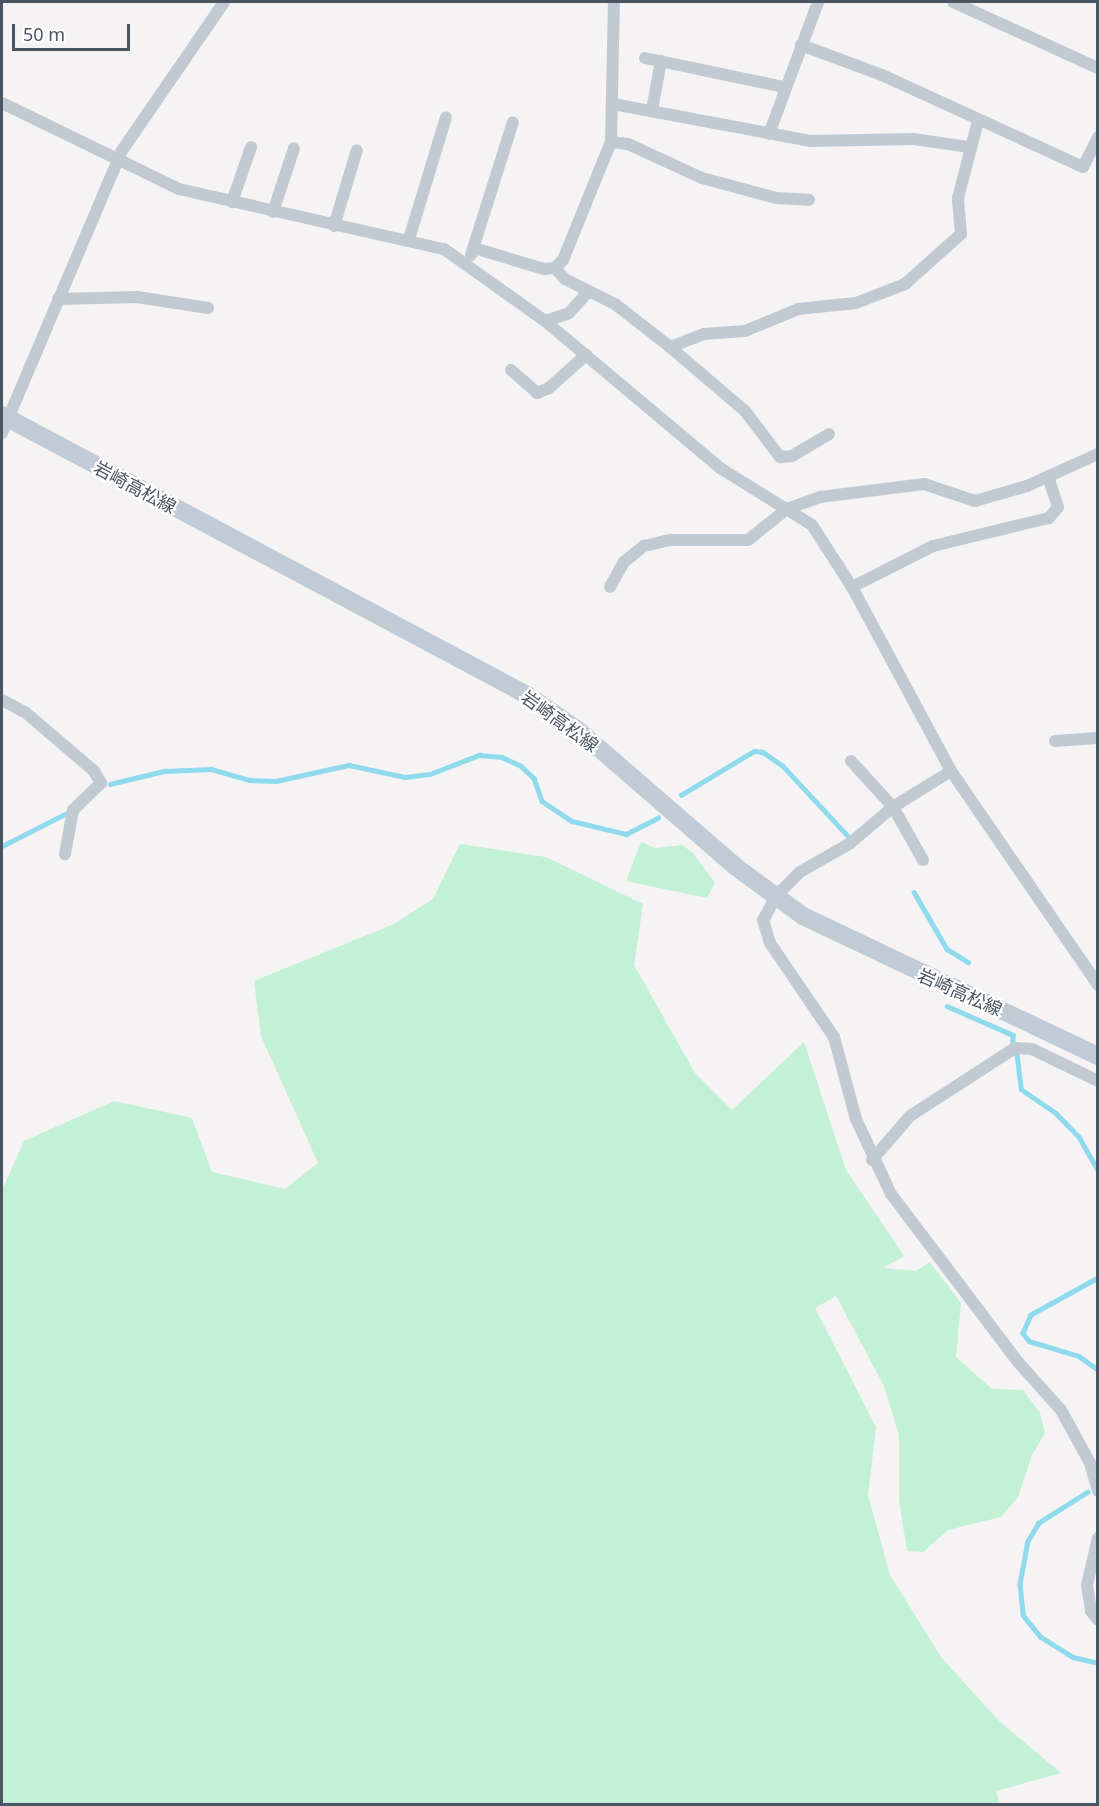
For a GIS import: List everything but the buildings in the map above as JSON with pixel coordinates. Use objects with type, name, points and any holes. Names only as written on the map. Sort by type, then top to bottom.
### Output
[{"type":"main road","name":"岩崎高松線","points":[[4,422],[527,695],[578,730],[736,867],[803,916],[885,959],[1098,1056]]},
{"type":"street","points":[[4,422],[116,162],[224,2]]},
{"type":"street","points":[[555,268],[578,226],[611,142],[614,104],[614,2]]},
{"type":"street","points":[[769,134],[784,87],[818,2]]},
{"type":"street","points":[[953,2],[1098,68]]},
{"type":"street","points":[[801,45],[882,75],[978,121],[1083,167],[1098,137]]},
{"type":"street","points":[[645,58],[784,87]]},
{"type":"street","points":[[652,110],[661,61]]},
{"type":"street","points":[[2,103],[116,162],[179,189],[334,226],[409,239],[444,249],[468,262],[545,321],[720,468],[812,525],[852,587],[951,771],[1098,985]]},
{"type":"street","points":[[614,104],[810,141],[914,139],[969,147]]},
{"type":"street","points":[[409,239],[446,117]]},
{"type":"street","points":[[670,348],[704,334],[745,331],[798,309],[856,303],[905,284],[961,234],[958,198],[969,147],[978,121]]},
{"type":"street","points":[[468,262],[513,122]]},
{"type":"street","points":[[611,142],[628,144],[702,178],[776,198],[809,200]]},
{"type":"street","points":[[232,202],[252,147]]},
{"type":"street","points":[[273,212],[294,148]]},
{"type":"street","points":[[334,226],[357,150]]},
{"type":"street","points":[[474,248],[544,269],[555,268],[588,292],[615,304],[745,411],[780,457],[792,456],[829,434]]},
{"type":"street","points":[[545,321],[569,313],[588,292]]},
{"type":"street","points":[[58,299],[137,297],[208,308]]},
{"type":"street","points":[[511,370],[537,393],[549,388],[586,356]]},
{"type":"street","points":[[610,587],[624,562],[644,546],[671,540],[748,540],[787,509],[890,485],[924,484],[975,501],[1048,477],[1096,458]]},
{"type":"street","points":[[852,587],[933,546],[1049,518],[1058,507],[1048,477]]},
{"type":"street","points":[[2,700],[25,712],[94,771],[101,783],[73,810],[65,854]]},
{"type":"street","points":[[1054,741],[1098,738]]},
{"type":"street","points":[[852,761],[893,807],[923,860]]},
{"type":"street","points":[[951,771],[893,807],[849,844],[800,872],[777,896],[763,920],[770,943],[834,1037],[872,1160],[891,1194],[1018,1362],[1061,1410],[1090,1462],[1098,1491]]},
{"type":"street","points":[[872,1160],[910,1116],[1015,1048],[1032,1049],[1098,1081]]},
{"type":"street","points":[[1098,1538],[1087,1585],[1091,1611],[1098,1620]]},
{"type":"green space","points":[[641,842],[655,848],[682,845],[693,853],[715,883],[707,898],[626,881]]},
{"type":"green space","points":[[460,844],[546,857],[643,904],[634,965],[695,1073],[732,1110],[804,1042],[846,1170],[904,1256],[883,1268],[916,1271],[930,1262],[961,1303],[956,1357],[992,1389],[1023,1390],[1040,1413],[1045,1433],[1032,1455],[1018,1497],[1001,1517],[948,1530],[923,1552],[907,1551],[899,1500],[899,1435],[884,1386],[836,1296],[815,1308],[876,1427],[868,1495],[890,1575],[941,1657],[998,1720],[1061,1773],[996,1791],[1000,1804],[2,1804],[2,1190],[24,1141],[114,1101],[192,1118],[212,1172],[285,1189],[318,1163],[261,1036],[254,981],[394,924],[433,899]]},
{"type":"waterway","points":[[681,795],[754,751],[763,752],[783,766],[848,836]]},
{"type":"waterway","points":[[110,784],[164,771],[211,769],[249,780],[276,781],[349,765],[405,777],[430,774],[479,755],[502,757],[521,766],[534,778],[542,801],[572,821],[626,834],[658,818]]},
{"type":"waterway","points":[[2,846],[65,814]]},
{"type":"waterway","points":[[914,892],[947,949],[968,962]]},
{"type":"waterway","points":[[947,1006],[1013,1035],[1013,1043]]},
{"type":"waterway","points":[[1017,1054],[1021,1089],[1056,1113],[1079,1137],[1098,1170]]},
{"type":"waterway","points":[[1098,1278],[1031,1315],[1023,1333],[1029,1341],[1079,1356],[1098,1370]]},
{"type":"waterway","points":[[1088,1492],[1039,1523],[1028,1541],[1020,1584],[1023,1615],[1041,1637],[1073,1657],[1098,1663]]}]
